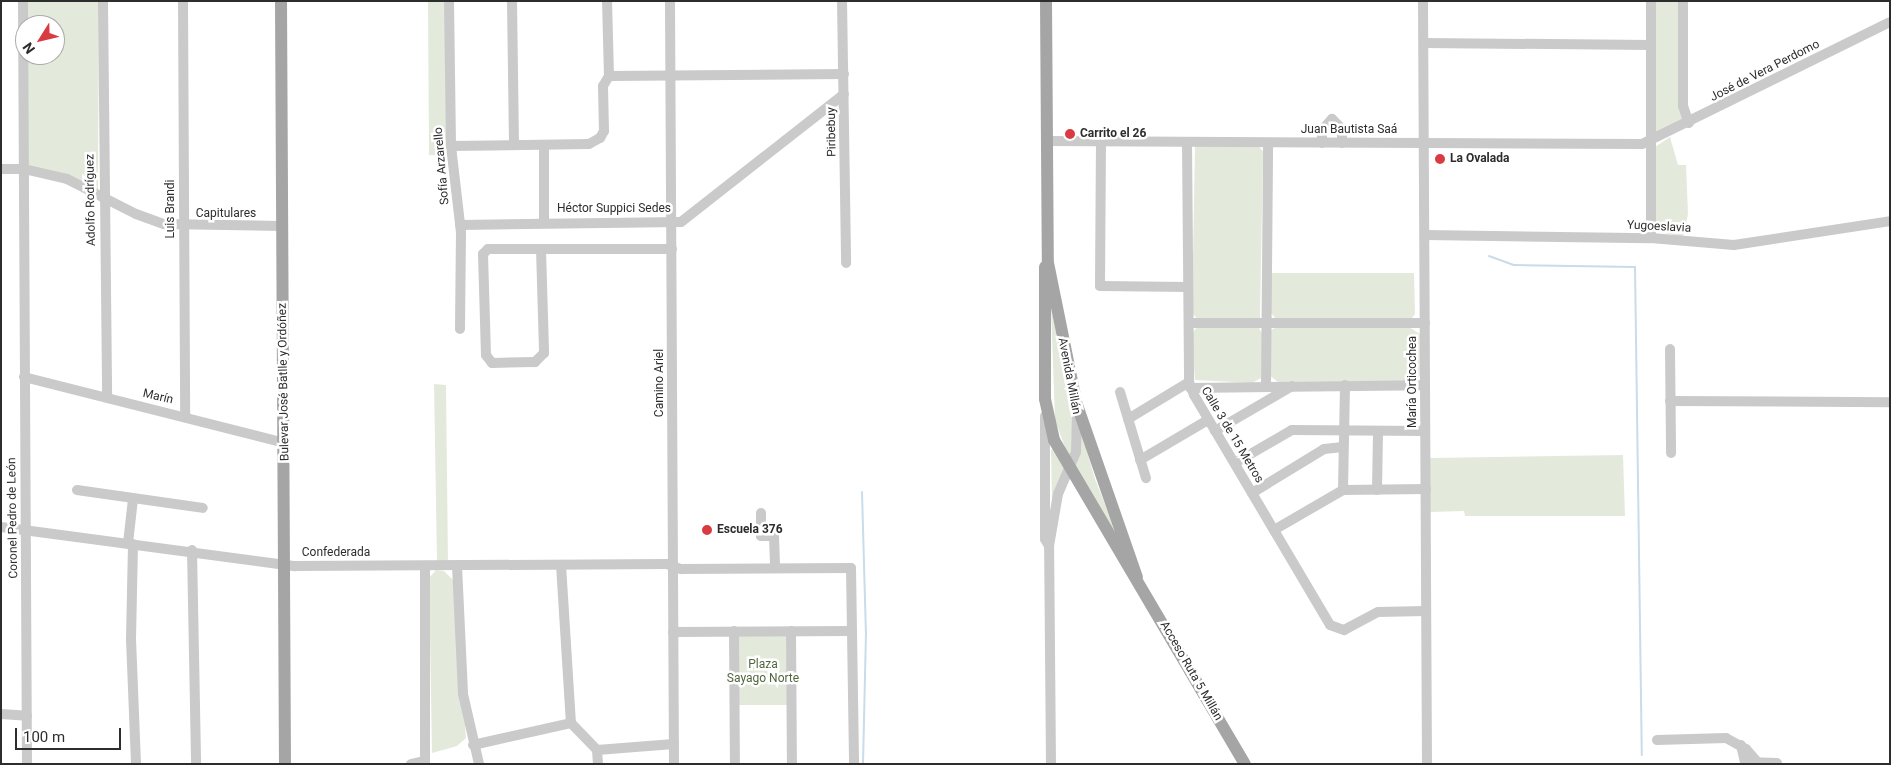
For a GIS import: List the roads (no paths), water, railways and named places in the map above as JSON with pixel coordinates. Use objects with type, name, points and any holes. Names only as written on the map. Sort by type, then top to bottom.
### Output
[{"type":"main road","name":"Bulevar José Batlle y Ordóñez","points":[[281,1],[286,563],[285,764]]},
{"type":"main road","name":"Avenida Millán","points":[[1046,1],[1048,263],[1077,406]]},
{"type":"main road","name":"Avenida Millán","points":[[1045,399],[1044,269],[1048,263]]},
{"type":"main road","name":"Acceso Ruta 5 Millán","points":[[1045,399],[1054,440],[1128,569],[1137,578]]},
{"type":"main road","name":"Acceso Ruta 5 Millán","points":[[1077,406],[1137,578],[1245,764]]},
{"type":"street","name":"Coronel Pedro de León","points":[[23,1],[27,764]]},
{"type":"street","name":"Adolfo Rodríguez","points":[[103,1],[103,197],[107,398]]},
{"type":"street","name":"Luis Brandi","points":[[182,1],[185,416]]},
{"type":"street","name":"Sofía Arzarello","points":[[449,1],[451,146],[460,224],[460,329]]},
{"type":"street","points":[[512,1],[514,145]]},
{"type":"street","points":[[451,146],[589,144],[598,139],[604,131],[603,86],[610,76],[607,1]]},
{"type":"street","name":"Camino Ariel","points":[[670,1],[674,764]]},
{"type":"street","name":"Piribebuy","points":[[842,1],[846,263]]},
{"type":"street","name":"María Orticochea","points":[[1423,1],[1427,764]]},
{"type":"street","points":[[1651,1],[1652,238]]},
{"type":"street","points":[[1683,1],[1683,106],[1689,123]]},
{"type":"street","name":"José de Vera Perdomo","points":[[1652,141],[1890,22]]},
{"type":"street","points":[[1424,43],[1651,45]]},
{"type":"street","points":[[610,76],[844,74]]},
{"type":"street","name":"Héctor Suppici Sedes","points":[[460,224],[681,222],[844,94]]},
{"type":"street","points":[[1322,143],[1322,130],[1332,119],[1342,129],[1342,143]]},
{"type":"street","name":"Juan Bautista Saá","points":[[1047,140],[1632,145],[1652,141]]},
{"type":"street","points":[[1101,141],[1100,286],[1188,287]]},
{"type":"street","name":"Calle 3 de 15 Metros","points":[[1187,142],[1190,385],[1208,420],[1333,628],[1344,630],[1378,612],[1426,611]]},
{"type":"street","points":[[1266,385],[1268,143]]},
{"type":"street","points":[[544,145],[544,222]]},
{"type":"street","name":"Capitulares","points":[[1,169],[24,168],[67,179],[136,214],[184,226],[282,226]]},
{"type":"street","name":"Yugoeslavia","points":[[1425,235],[1652,238],[1734,245],[1890,221]]},
{"type":"street","points":[[540,249],[544,353],[535,362],[492,363],[486,355],[484,254],[488,249],[540,249],[672,249]]},
{"type":"street","points":[[1189,323],[1425,323]]},
{"type":"street","points":[[1670,349],[1671,452]]},
{"type":"street","name":"Marín","points":[[24,376],[285,443]]},
{"type":"street","points":[[1128,419],[1190,385],[1424,384]]},
{"type":"street","points":[[1215,431],[1294,385]]},
{"type":"street","points":[[1343,490],[1345,385]]},
{"type":"street","points":[[1120,392],[1146,478]]},
{"type":"street","name":"Avenida Millán","points":[[1045,399],[1045,539],[1049,546]]},
{"type":"street","points":[[1670,401],[1890,402]]},
{"type":"street","name":"Avenida Millán","points":[[1051,764],[1049,546],[1058,494],[1076,452],[1077,406]]},
{"type":"street","points":[[1140,460],[1208,420]]},
{"type":"street","points":[[1235,463],[1292,430],[1425,431]]},
{"type":"street","points":[[1377,490],[1378,432]]},
{"type":"street","points":[[1252,493],[1328,447],[1343,447]]},
{"type":"street","points":[[1274,530],[1343,490],[1426,489]]},
{"type":"street","points":[[77,490],[203,508]]},
{"type":"street","points":[[133,499],[130,639],[136,764]]},
{"type":"street","points":[[761,513],[761,536],[774,536],[775,567]]},
{"type":"street","name":"Confederada","points":[[1,527],[286,563],[425,566],[561,565],[851,568],[852,631]]},
{"type":"street","points":[[192,550],[196,764]]},
{"type":"street","points":[[561,565],[571,723],[597,750],[598,764]]},
{"type":"street","points":[[411,764],[424,762],[425,566]]},
{"type":"street","points":[[457,566],[463,694],[473,745],[479,764]]},
{"type":"street","points":[[734,631],[735,764]]},
{"type":"street","points":[[791,631],[792,764]]},
{"type":"street","points":[[674,632],[852,631],[854,764]]},
{"type":"street","points":[[1,714],[27,716]]},
{"type":"street","points":[[473,745],[571,723]]},
{"type":"street","points":[[1657,740],[1726,738],[1741,745],[1759,764],[1777,763]]},
{"type":"street","points":[[597,750],[674,744]]},
{"type":"waterway","points":[[1489,256],[1514,265],[1635,267],[1642,755]]},
{"type":"waterway","points":[[862,492],[866,632],[863,764]]},
{"type":"place","name":"Carrito el 26","points":[[1070,134]]},
{"type":"place","name":"La Ovalada","points":[[1440,159]]},
{"type":"place","name":"Escuela 376","points":[[707,530]]},
{"type":"park label","name":"Plaza Sayago Norte","points":[[763,672]]}]
